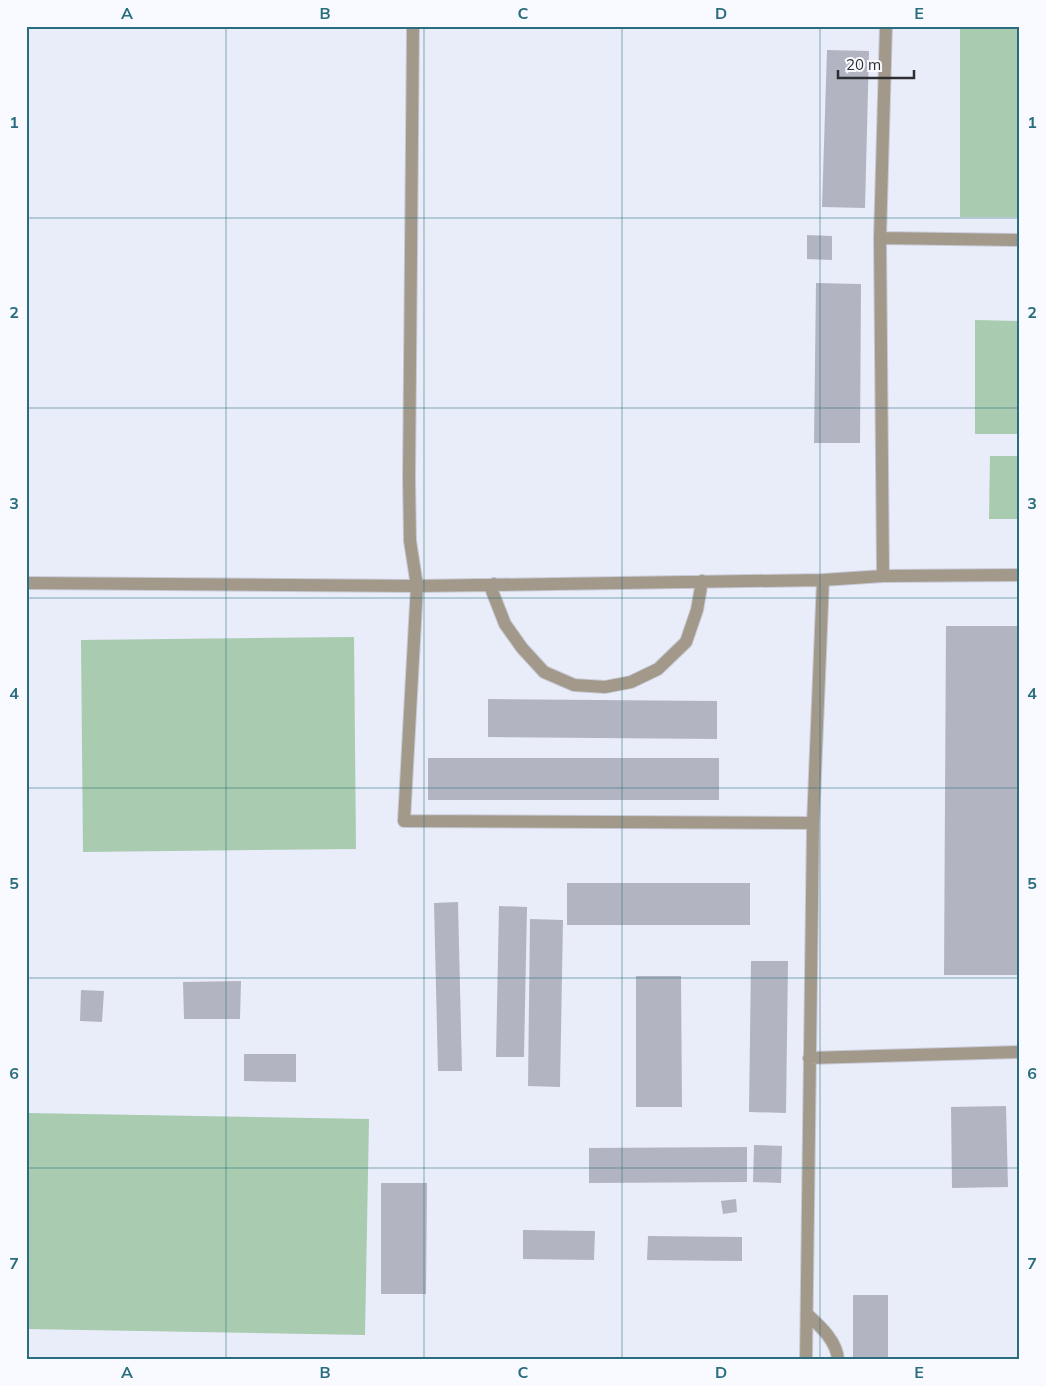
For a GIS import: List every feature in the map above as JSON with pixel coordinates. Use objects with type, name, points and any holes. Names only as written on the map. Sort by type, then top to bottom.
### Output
[{"type":"street","points":[[413,26],[409,478],[410,541],[417,586],[404,820],[813,823]]},
{"type":"street","points":[[883,576],[880,238],[886,26]]},
{"type":"street","points":[[880,238],[1020,240]]},
{"type":"street","points":[[26,583],[417,586],[1020,575]]},
{"type":"street","points":[[494,584],[492,591],[504,624],[522,648],[544,672],[574,685],[605,687],[631,682],[658,669],[686,642],[697,610],[702,580]]},
{"type":"street","points":[[806,1360],[813,823],[823,580]]},
{"type":"street","points":[[810,1058],[1020,1052]]},
{"type":"street","points":[[807,1314],[825,1331],[838,1354],[838,1360]]},
{"type":"green space","points":[[960,26],[1020,26],[1020,217],[960,217]]},
{"type":"green space","points":[[975,320],[1020,321],[1020,434],[975,434]]},
{"type":"green space","points":[[990,456],[1020,456],[1020,519],[989,519]]},
{"type":"green space","points":[[354,637],[356,849],[83,852],[81,640]]},
{"type":"green space","points":[[26,1113],[369,1119],[365,1335],[26,1329]]},
{"type":"building","points":[[827,50],[869,51],[865,208],[822,207]]},
{"type":"building","points":[[807,235],[832,236],[832,260],[807,259]]},
{"type":"building","points":[[816,283],[861,284],[860,443],[814,443]]},
{"type":"building","points":[[946,626],[1020,626],[1020,975],[944,975]]},
{"type":"building","points":[[488,699],[717,701],[717,739],[488,737]]},
{"type":"building","points":[[428,758],[719,758],[719,800],[428,800]]},
{"type":"building","points":[[567,883],[750,883],[750,925],[567,925]]},
{"type":"building","points":[[458,902],[462,1071],[438,1071],[434,903]]},
{"type":"building","points":[[499,906],[527,907],[524,1057],[496,1057]]},
{"type":"building","points":[[530,919],[563,920],[560,1087],[528,1086]]},
{"type":"building","points":[[751,961],[788,961],[786,1113],[749,1112]]},
{"type":"building","points":[[636,976],[681,976],[682,1107],[636,1107]]},
{"type":"building","points":[[241,981],[240,1019],[184,1019],[183,982]]},
{"type":"building","points":[[81,990],[104,991],[102,1022],[80,1021]]},
{"type":"building","points":[[244,1054],[296,1054],[296,1082],[244,1081]]},
{"type":"building","points":[[1006,1106],[1008,1187],[952,1188],[951,1107]]},
{"type":"building","points":[[754,1145],[782,1146],[781,1183],[753,1182]]},
{"type":"building","points":[[747,1147],[747,1182],[589,1183],[589,1148]]},
{"type":"building","points":[[381,1183],[427,1183],[426,1294],[381,1294]]},
{"type":"building","points":[[736,1199],[737,1212],[723,1214],[721,1201]]},
{"type":"building","points":[[523,1230],[595,1231],[594,1260],[523,1259]]},
{"type":"building","points":[[648,1236],[742,1237],[742,1261],[647,1260]]},
{"type":"building","points":[[853,1295],[888,1295],[888,1360],[853,1360]]}]
